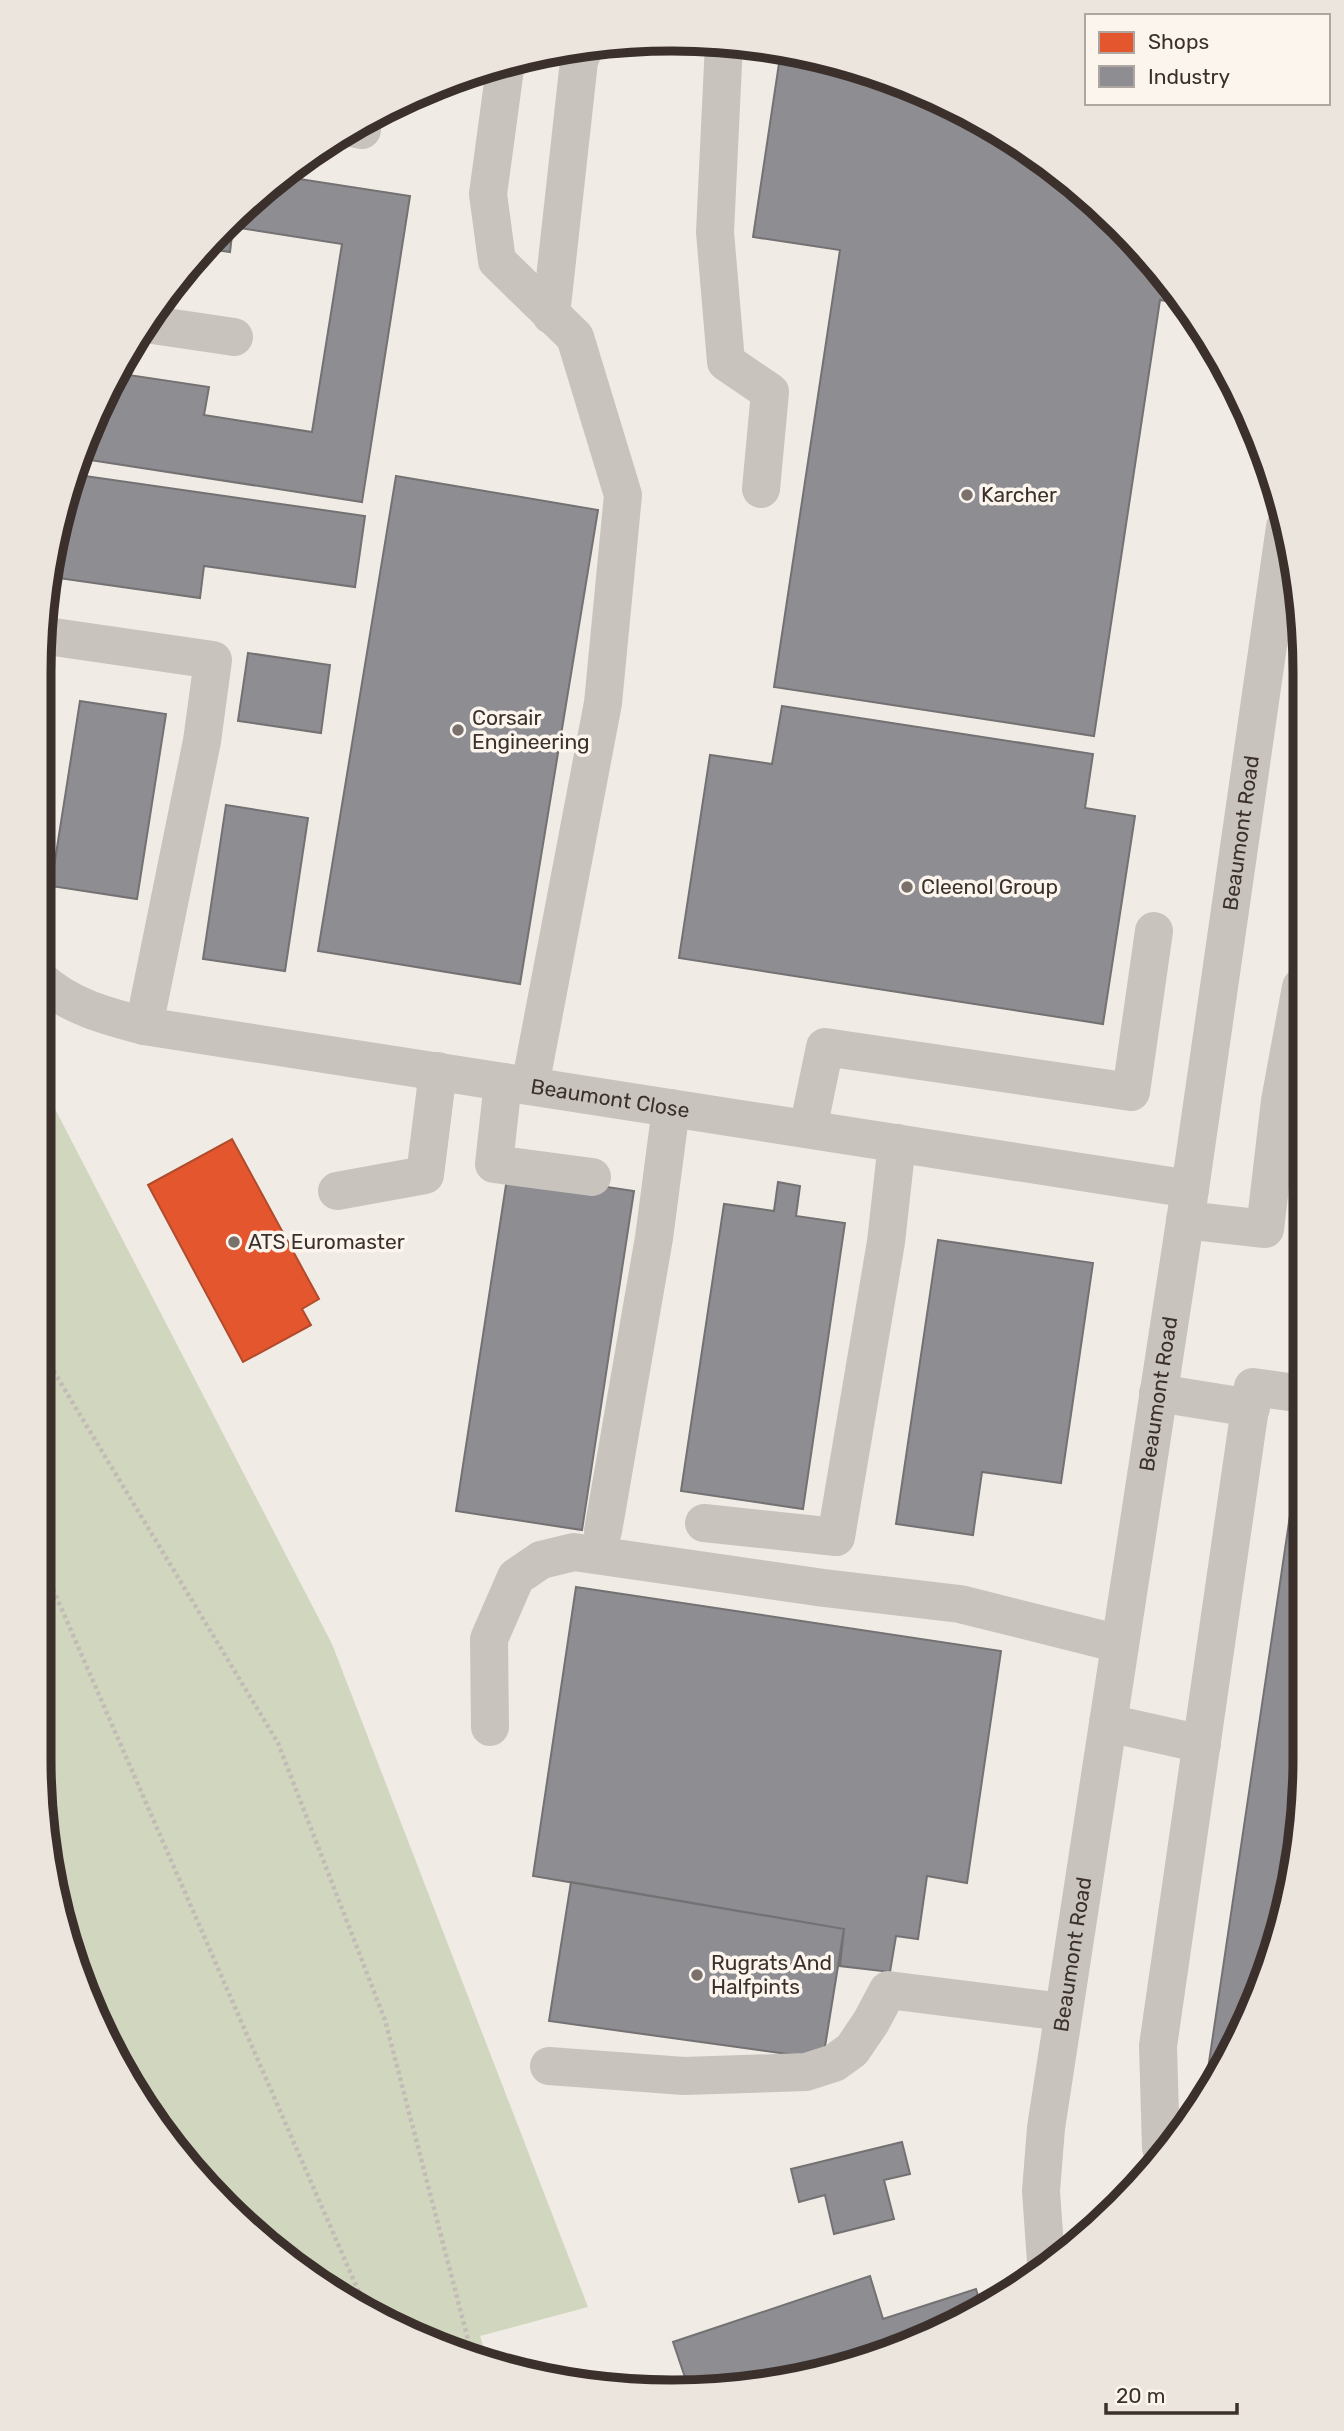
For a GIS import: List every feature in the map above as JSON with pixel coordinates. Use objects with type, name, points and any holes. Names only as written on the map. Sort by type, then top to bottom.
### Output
[{"type":"street","points":[[724,53],[715,232],[726,362],[770,392],[761,489]]},
{"type":"street","points":[[551,314],[580,58]]},
{"type":"street","points":[[504,74],[488,194],[497,261],[575,337],[623,495],[603,703],[516,1084],[494,1164],[593,1177]]},
{"type":"street","points":[[156,325],[234,337]]},
{"type":"street","name":"Beaumont Road","points":[[1046,2255],[1041,2191],[1046,2128],[1187,1205],[1281,553]]},
{"type":"street","points":[[52,637],[213,660],[199,754],[144,1026]]},
{"type":"street","points":[[808,1129],[825,1047],[1131,1092],[1154,931]]},
{"type":"street","name":"Beaumont Close","points":[[51,990],[101,1015],[144,1026],[897,1143],[1187,1205],[1265,1229],[1280,1101],[1293,1030]]},
{"type":"street","points":[[337,1191],[425,1175],[438,1072]]},
{"type":"street","points":[[603,1531],[654,1238],[671,1108]]},
{"type":"street","points":[[704,1523],[836,1537],[886,1242],[897,1143]]},
{"type":"street","points":[[1161,2142],[1158,2046],[1253,1387],[1293,1393]]},
{"type":"street","points":[[1158,1394],[1251,1408]]},
{"type":"street","points":[[490,1727],[489,1639],[516,1577],[541,1560],[574,1552],[824,1588],[960,1604],[1120,1644]]},
{"type":"street","points":[[1108,1723],[1202,1744]]},
{"type":"street","points":[[549,2066],[684,2076],[806,2072],[834,2063],[852,2050],[888,1990],[1063,2012]]},
{"type":"path","points":[[51,1367],[278,1743],[385,2020],[470,2346]]},
{"type":"path","points":[[51,1585],[361,2297]]},
{"type":"green space","points":[[51,1101],[332,1644],[588,2307],[480,2336],[485,2351],[434,2333],[397,2316],[327,2276],[262,2226],[205,2169],[155,2104],[115,2034],[84,1959],[63,1880],[52,1800]]},
{"type":"building: Shops","name":"ATS Euromaster","points":[[232,1139],[319,1299],[302,1309],[311,1325],[243,1362],[148,1185]]},
{"type":"building: Industry","name":"Karcher","points":[[779,61],[872,84],[910,98],[983,134],[1017,155],[1082,205],[1139,262],[1171,302],[1160,300],[1094,736],[774,687],[840,250],[753,237]]},
{"type":"building: Industry","points":[[295,178],[410,196],[362,502],[89,460],[127,375],[209,387],[204,415],[312,432],[342,244],[238,228]]},
{"type":"building: Industry","points":[[232,234],[230,252],[217,250]]},
{"type":"building: Industry","points":[[83,476],[365,516],[355,587],[204,566],[200,598],[58,578],[72,511]]},
{"type":"building: Industry","name":"Corsair Engineering","points":[[396,476],[598,510],[520,984],[318,951]]},
{"type":"building: Industry","points":[[248,653],[330,665],[321,733],[238,721]]},
{"type":"building: Industry","points":[[80,701],[166,714],[137,899],[51,886]]},
{"type":"building: Industry","name":"Cleenol Group","points":[[782,706],[1093,754],[1085,808],[1135,816],[1103,1024],[679,958],[710,755],[772,764]]},
{"type":"building: Industry","points":[[226,805],[308,818],[285,971],[203,959]]},
{"type":"building: Industry","points":[[508,1172],[634,1191],[582,1530],[456,1511]]},
{"type":"building: Industry","points":[[778,1182],[800,1186],[796,1216],[845,1223],[803,1509],[681,1491],[724,1204],[774,1211]]},
{"type":"building: Industry","points":[[938,1240],[1093,1263],[1061,1483],[982,1472],[973,1535],[896,1524]]},
{"type":"building: Industry","points":[[1293,1495],[1293,1759],[1288,1840],[1272,1920],[1260,1959],[1246,1997],[1207,2075]]},
{"type":"building: Industry","points":[[576,1587],[1001,1651],[967,1883],[927,1876],[918,1939],[896,1936],[890,1972],[840,1966],[844,1929],[533,1876]]},
{"type":"building: Industry","name":"Rugrats And Halfpints","points":[[571,1882],[844,1929],[823,2059],[549,2021]]},
{"type":"building: Industry","points":[[902,2142],[910,2174],[884,2180],[894,2219],[834,2234],[825,2195],[799,2202],[791,2169]]},
{"type":"building: Industry","points":[[870,2276],[883,2319],[976,2289],[979,2299],[910,2333],[872,2347],[833,2359],[753,2375],[686,2380],[673,2342]]},
{"type":"place","name":"Karcher","points":[[967,495]]},
{"type":"place","name":"Corsair Engineering","points":[[458,730]]},
{"type":"place","name":"Cleenol Group","points":[[907,887]]},
{"type":"place","name":"ATS Euromaster","points":[[234,1242]]},
{"type":"place","name":"Rugrats And Halfpints","points":[[697,1975]]}]
